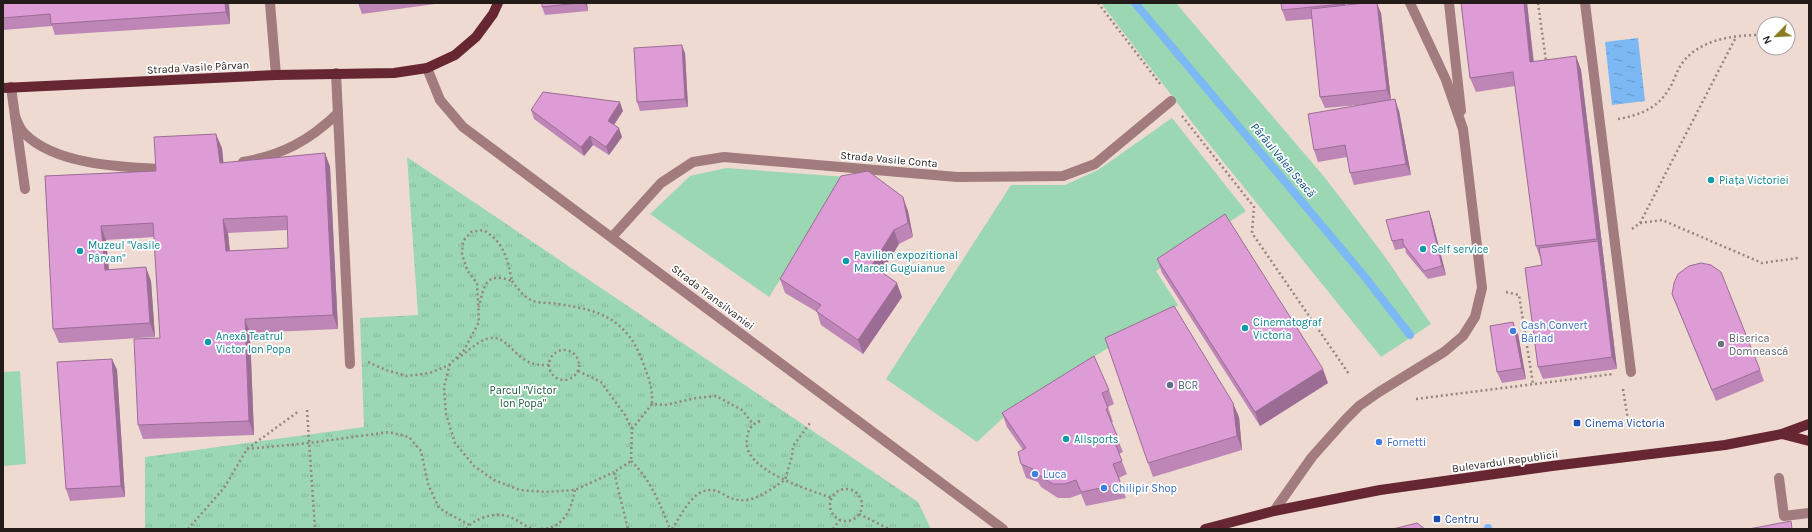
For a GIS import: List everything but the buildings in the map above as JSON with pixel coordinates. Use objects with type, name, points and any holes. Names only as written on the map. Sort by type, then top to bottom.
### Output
[{"type":"main road","name":"Strada Vasile Pârvan","points":[[7,87],[276,75],[394,72],[427,68],[455,55],[476,37],[493,14],[498,3]]},
{"type":"main road","name":"Bulevardul Republicii","points":[[1205,529],[1274,511],[1380,490],[1552,466],[1725,445],[1782,434],[1809,424]]},
{"type":"main road","points":[[1782,434],[1809,441]]},
{"type":"street","points":[[270,3],[276,75]]},
{"type":"street","points":[[1410,3],[1446,80],[1463,129]]},
{"type":"street","points":[[1274,511],[1312,458],[1344,420],[1359,406],[1379,392],[1444,352],[1463,336],[1475,317],[1482,288],[1450,3]]},
{"type":"street","points":[[1585,3],[1631,372]]},
{"type":"street","name":"Strada Transilvaniei","points":[[427,68],[440,100],[463,127],[1003,529]]},
{"type":"street","points":[[336,73],[350,364]]},
{"type":"street","points":[[7,87],[14,116],[25,189]]},
{"type":"street","name":"Strada Vasile Conta","points":[[612,237],[661,183],[693,162],[724,158],[957,177],[1063,176],[1094,164],[1171,101]]},
{"type":"street","points":[[232,164],[259,159],[290,149],[320,130],[338,114]]},
{"type":"street","points":[[14,116],[23,133],[36,143],[55,152],[79,160],[114,167],[159,169]]},
{"type":"street","points":[[1779,478],[1784,516],[1809,513]]},
{"type":"path","points":[[1098,3],[1157,80],[1171,101],[1254,208],[1252,233],[1349,374]]},
{"type":"path","points":[[1538,3],[1545,61],[1552,61]]},
{"type":"path","points":[[1600,122],[1633,116],[1655,106],[1667,92],[1683,63],[1692,53],[1710,42],[1736,37],[1756,35]]},
{"type":"path","points":[[1615,243],[1640,223],[1736,37]]},
{"type":"path","points":[[1640,223],[1662,220],[1762,263],[1798,258]]},
{"type":"path","points":[[631,461],[614,472],[575,490],[546,492],[520,490],[494,480],[474,466],[456,443],[446,414],[444,387],[449,365],[464,350],[479,322],[477,282],[467,270],[462,254],[463,241],[471,232],[483,230],[494,236],[502,247],[508,261],[512,281],[520,292],[532,301],[578,306],[614,321],[630,336],[638,351],[653,390],[652,404],[632,429]]},
{"type":"path","points":[[479,307],[484,285],[492,278],[503,277],[512,281]]},
{"type":"path","points":[[1506,292],[1519,295],[1533,384]]},
{"type":"path","points":[[350,364],[368,362],[386,370],[407,376],[430,373],[449,365],[481,341],[495,338],[503,340],[515,353],[526,361],[536,365],[549,365]]},
{"type":"path","points":[[560,350],[570,350],[577,357],[579,362],[578,372],[571,379],[562,380],[553,375],[549,365],[552,356],[560,350]]},
{"type":"path","points":[[578,372],[601,382],[615,400],[632,429],[631,461],[643,472],[656,495],[671,529]]},
{"type":"path","points":[[1416,399],[1614,374]]},
{"type":"path","points":[[1623,389],[1628,420]]},
{"type":"path","points":[[652,404],[665,405],[696,398],[716,396],[742,410],[753,424]]},
{"type":"path","points":[[307,410],[315,529]]},
{"type":"path","points":[[188,529],[224,488],[248,449],[299,411]]},
{"type":"path","points":[[760,421],[753,424],[748,431],[746,443],[750,456],[758,465],[785,480],[832,498]]},
{"type":"path","points":[[671,529],[695,495],[709,490],[719,492],[732,499],[747,500],[764,493],[785,480],[792,456],[793,446],[810,423]]},
{"type":"path","points":[[248,449],[309,443],[389,432],[409,437],[421,451],[428,484],[439,508],[469,525]]},
{"type":"path","points":[[614,472],[628,529]]},
{"type":"path","points":[[541,529],[549,529],[563,521],[572,507],[575,490]]},
{"type":"path","points":[[844,490],[854,492],[858,495],[862,504],[859,514],[852,520],[840,520],[835,517],[831,508],[832,498],[840,491],[844,490]]},
{"type":"path","points":[[859,514],[889,529]]},
{"type":"path","points":[[466,529],[469,525],[480,519],[495,515],[509,516],[532,529]]},
{"type":"path","points":[[833,529],[840,520]]},
{"type":"green space","points":[[1101,3],[1176,3],[1326,179],[1383,254],[1431,324],[1381,357],[1201,134]]},
{"type":"green space","points":[[1172,118],[1246,211],[1156,271],[1178,305],[1019,403],[977,442],[886,379],[1011,185],[1065,185],[1098,170]]},
{"type":"green space","name":"Parcul \"Victor Ion Popa\"","points":[[407,157],[918,502],[931,529],[145,529],[145,457],[364,427],[360,318],[418,315]]},
{"type":"green space","points":[[726,168],[846,177],[769,297],[650,214],[690,176]]},
{"type":"green space","points":[[20,371],[26,464],[3,466],[3,372]]},
{"type":"water","points":[[1638,38],[1645,101],[1612,105],[1605,42]]},
{"type":"waterway","name":"Pârâul Valea Seacă","points":[[1135,3],[1365,277],[1410,335]]},
{"type":"place","name":"Piața Victoriei","points":[[1711,180]]},
{"type":"place","name":"Self service","points":[[1423,249]]},
{"type":"place","name":"Muzeul \"Vasile Pârvan\"","points":[[80,251]]},
{"type":"place","name":"Pavilion expozitional Marcel Guguianue","points":[[846,261]]},
{"type":"place","name":"Cinematograf Victoria","points":[[1245,328]]},
{"type":"place","name":"Cash Convert Bârlad","points":[[1513,331]]},
{"type":"place","name":"Anexă Teatrul Victor Ion Popa","points":[[208,342]]},
{"type":"place","name":"Biserica Domnească","points":[[1721,344]]},
{"type":"place","name":"BCR","points":[[1170,385]]},
{"type":"place","name":"Cinema Victoria","points":[[1577,423]]},
{"type":"place","name":"Allsports","points":[[1066,439]]},
{"type":"place","name":"Fornetti","points":[[1379,442]]},
{"type":"place","name":"Luca","points":[[1035,474]]},
{"type":"place","name":"Chilipir Shop","points":[[1104,488]]},
{"type":"place","name":"Centru","points":[[1437,519]]}]
